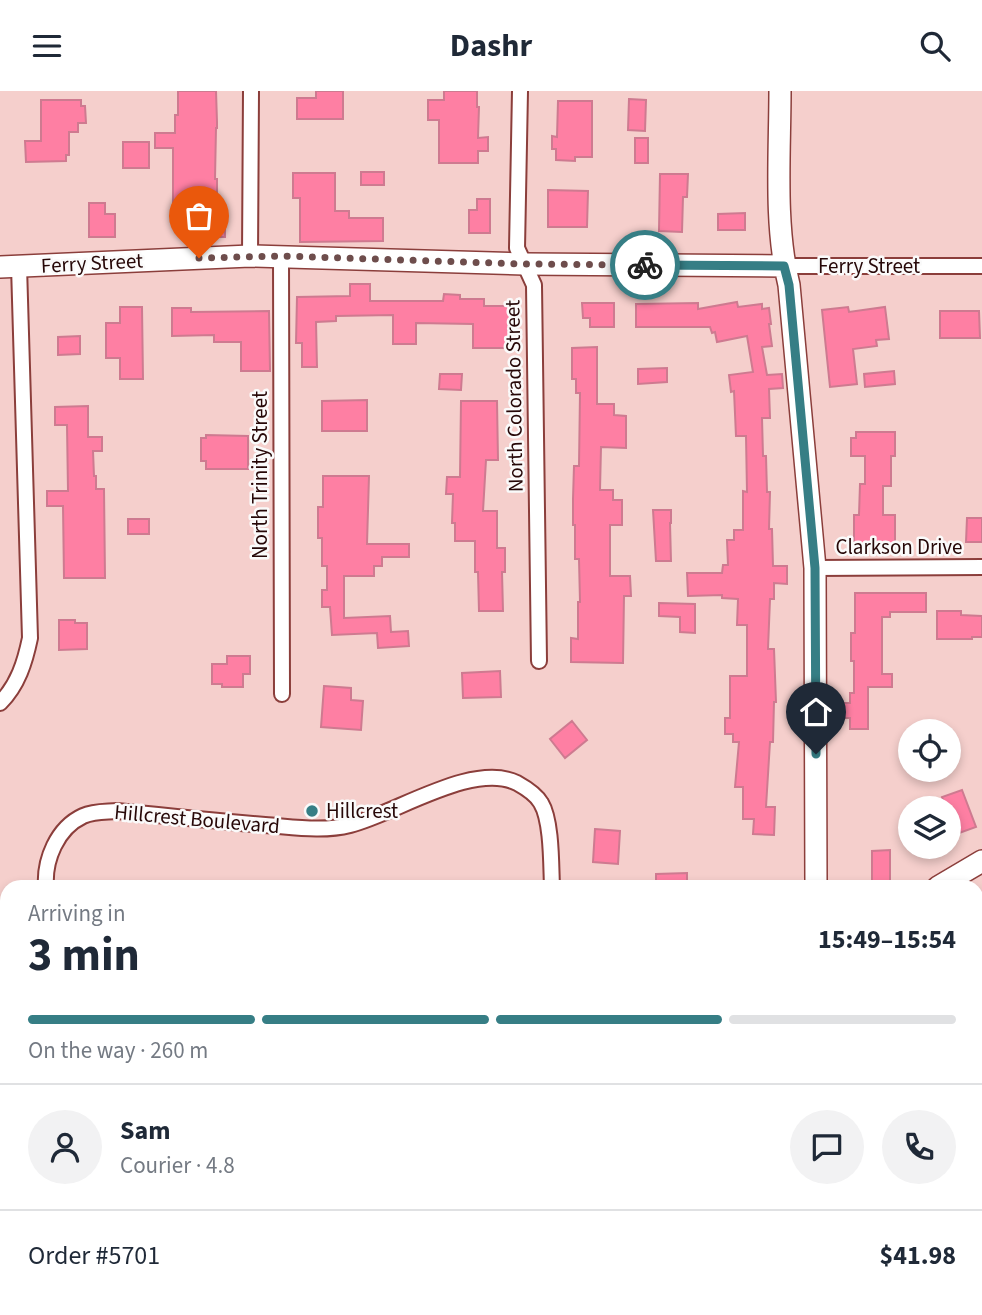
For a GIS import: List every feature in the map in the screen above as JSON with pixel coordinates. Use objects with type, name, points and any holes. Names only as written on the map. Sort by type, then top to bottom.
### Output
[{"type":"street","points":[[250,256],[251,91]]},
{"type":"street","name":"North Colorado Street","points":[[520,91],[517,248],[534,285],[539,661]]},
{"type":"street","points":[[780,91],[780,225],[784,266],[789,285],[815,568],[816,880]]},
{"type":"street","name":"Ferry Street","points":[[9,267],[250,256],[524,264],[982,266]]},
{"type":"street","name":"North Trinity Street","points":[[281,256],[282,694]]},
{"type":"street","points":[[0,703],[20,676],[30,638],[9,267]]},
{"type":"street","name":"Clarkson Drive","points":[[815,568],[982,567]]},
{"type":"street","name":"Hillcrest Boulevard","points":[[45,880],[49,859],[57,839],[69,825],[83,816],[97,812],[117,811],[325,828],[368,820],[476,778],[514,782],[531,791],[541,803],[547,819],[551,880]]},
{"type":"street","points":[[950,880],[982,862]]},
{"type":"building","points":[[178,91],[216,91],[217,218],[225,218],[225,237],[195,237],[195,205],[173,205],[173,148],[155,148],[155,133],[175,133]]},
{"type":"building","points":[[316,91],[343,91],[343,119],[297,119],[297,98],[316,98]]},
{"type":"building","points":[[444,91],[477,91],[478,138],[488,137],[488,151],[478,151],[478,163],[439,163],[439,120],[428,120],[428,100],[444,100]]},
{"type":"building","points":[[629,99],[646,100],[645,131],[628,130]]},
{"type":"building","points":[[41,100],[81,100],[81,106],[85,106],[86,123],[78,123],[78,132],[69,132],[69,155],[66,155],[66,161],[26,162],[25,141],[41,141]]},
{"type":"building","points":[[558,101],[592,101],[592,157],[575,157],[575,161],[556,160],[556,149],[552,149],[552,136],[557,137]]},
{"type":"building","points":[[635,138],[648,138],[648,163],[635,163]]},
{"type":"building","points":[[123,142],[149,142],[149,168],[123,168]]},
{"type":"building","points":[[361,172],[384,172],[384,185],[361,185]]},
{"type":"building","points":[[293,173],[335,173],[335,211],[349,211],[349,218],[383,218],[383,241],[300,242],[300,198],[293,198]]},
{"type":"building","points":[[660,174],[688,174],[687,197],[683,197],[682,232],[659,231]]},
{"type":"building","points":[[548,190],[588,191],[587,227],[548,227]]},
{"type":"building","points":[[477,199],[490,199],[490,233],[469,233],[469,210],[477,210]]},
{"type":"building","points":[[89,203],[105,203],[105,214],[115,214],[115,237],[89,237]]},
{"type":"building","points":[[745,213],[745,230],[718,230],[718,214]]},
{"type":"building","points":[[350,284],[370,284],[370,301],[443,301],[444,294],[460,295],[460,299],[484,299],[484,306],[511,306],[511,348],[473,348],[473,324],[416,323],[416,344],[393,344],[393,315],[336,316],[336,321],[316,322],[317,367],[302,367],[302,343],[296,343],[297,297],[350,296]]},
{"type":"building","points":[[737,302],[738,307],[762,304],[762,309],[769,308],[772,346],[762,347],[767,375],[782,374],[783,388],[769,389],[770,418],[762,418],[763,456],[766,456],[767,492],[770,492],[769,529],[772,529],[773,566],[787,566],[787,584],[774,583],[774,599],[770,599],[768,649],[774,649],[776,702],[773,742],[770,742],[766,807],[775,807],[774,835],[753,834],[754,819],[743,819],[743,787],[735,787],[739,742],[733,742],[733,734],[725,734],[725,718],[730,718],[730,676],[747,676],[747,625],[737,625],[738,599],[722,598],[722,595],[688,596],[687,573],[722,573],[723,565],[728,565],[727,540],[734,540],[734,530],[743,530],[743,491],[747,492],[746,436],[736,436],[734,391],[731,392],[729,375],[753,372],[747,336],[717,342],[715,332],[712,333],[710,327],[636,327],[636,304],[698,303],[698,309]]},
{"type":"building","points":[[582,303],[614,303],[614,327],[590,327],[590,318],[583,318]]},
{"type":"building","points":[[120,307],[142,307],[143,379],[120,379],[120,358],[106,358],[106,323],[120,323]]},
{"type":"building","points":[[848,307],[849,312],[885,307],[889,339],[876,340],[877,346],[853,349],[857,384],[830,387],[822,310]]},
{"type":"building","points":[[172,308],[191,308],[191,312],[269,311],[270,371],[241,371],[241,342],[214,342],[214,335],[172,336]]},
{"type":"building","points":[[940,311],[979,311],[980,338],[940,338]]},
{"type":"building","points":[[80,336],[80,354],[58,355],[58,337]]},
{"type":"building","points":[[597,347],[597,404],[614,404],[614,415],[626,416],[626,448],[601,447],[600,490],[613,490],[613,500],[622,500],[622,525],[610,525],[610,576],[630,576],[631,596],[624,596],[623,663],[571,662],[571,638],[578,639],[580,602],[573,499],[574,466],[579,466],[580,393],[576,393],[576,379],[572,379],[572,348]]},
{"type":"building","points":[[667,368],[667,382],[638,384],[638,369]]},
{"type":"building","points":[[894,371],[895,384],[865,387],[864,374]]},
{"type":"building","points":[[440,374],[462,374],[461,390],[439,389]]},
{"type":"building","points":[[367,400],[367,431],[322,431],[322,401]]},
{"type":"building","points":[[461,401],[497,401],[498,460],[486,460],[483,511],[497,511],[497,548],[505,548],[505,572],[502,572],[503,611],[479,611],[475,541],[455,541],[455,523],[452,523],[453,494],[446,494],[447,477],[460,477]]},
{"type":"building","points":[[88,406],[88,437],[102,437],[102,451],[93,451],[96,489],[104,489],[105,578],[64,578],[63,506],[47,506],[47,491],[68,491],[67,425],[55,425],[55,407]]},
{"type":"building","points":[[856,432],[895,432],[895,456],[891,456],[891,486],[883,486],[883,515],[895,515],[895,545],[854,546],[854,515],[859,515],[860,484],[865,484],[865,456],[851,456],[851,438],[856,438]]},
{"type":"building","points":[[206,435],[248,436],[248,469],[206,469],[206,461],[201,461],[201,438],[206,438]]},
{"type":"building","points":[[323,476],[369,476],[367,544],[409,544],[409,557],[382,557],[382,566],[374,566],[374,576],[344,576],[344,618],[390,616],[391,632],[408,631],[409,646],[378,648],[377,633],[332,635],[330,607],[322,607],[322,590],[327,590],[327,566],[322,566],[322,538],[318,538],[318,507],[323,507]]},
{"type":"building","points":[[653,510],[671,510],[671,561],[656,561]]},
{"type":"building","points":[[967,518],[982,518],[982,542],[966,542]]},
{"type":"building","points":[[128,519],[149,519],[149,534],[128,534]]},
{"type":"building","points":[[855,593],[926,593],[926,612],[890,612],[890,617],[882,617],[882,674],[892,674],[892,687],[868,687],[868,729],[850,729],[850,718],[841,718],[841,703],[850,703],[850,693],[854,693],[851,633],[855,633]]},
{"type":"building","points":[[659,603],[695,604],[695,633],[680,632],[680,617],[659,616]]},
{"type":"building","points":[[937,611],[961,611],[961,615],[982,616],[982,637],[937,639]]},
{"type":"building","points":[[59,620],[87,623],[87,649],[59,650]]},
{"type":"building","points":[[227,656],[250,656],[250,674],[243,674],[243,687],[212,684],[212,664],[227,664]]},
{"type":"building","points":[[500,671],[501,697],[463,698],[462,673]]},
{"type":"building","points":[[324,686],[351,688],[351,700],[363,701],[361,730],[321,727]]},
{"type":"building","points":[[572,721],[587,740],[565,758],[550,739]]},
{"type":"building","points":[[962,790],[976,827],[961,832],[961,796],[945,796]]},
{"type":"building","points":[[595,829],[620,831],[618,864],[593,862]]},
{"type":"building","points":[[890,850],[890,880],[872,880],[872,851]]},
{"type":"building","points":[[687,873],[687,880],[656,880],[656,874]]},
{"type":"way so far","points":[[199,258],[281,256],[645,265]]},
{"type":"place","name":"Hillcrest","points":[[312,811]]},
{"type":"route","points":[[645,265],[784,266],[789,285],[815,568],[816,754]]}]
